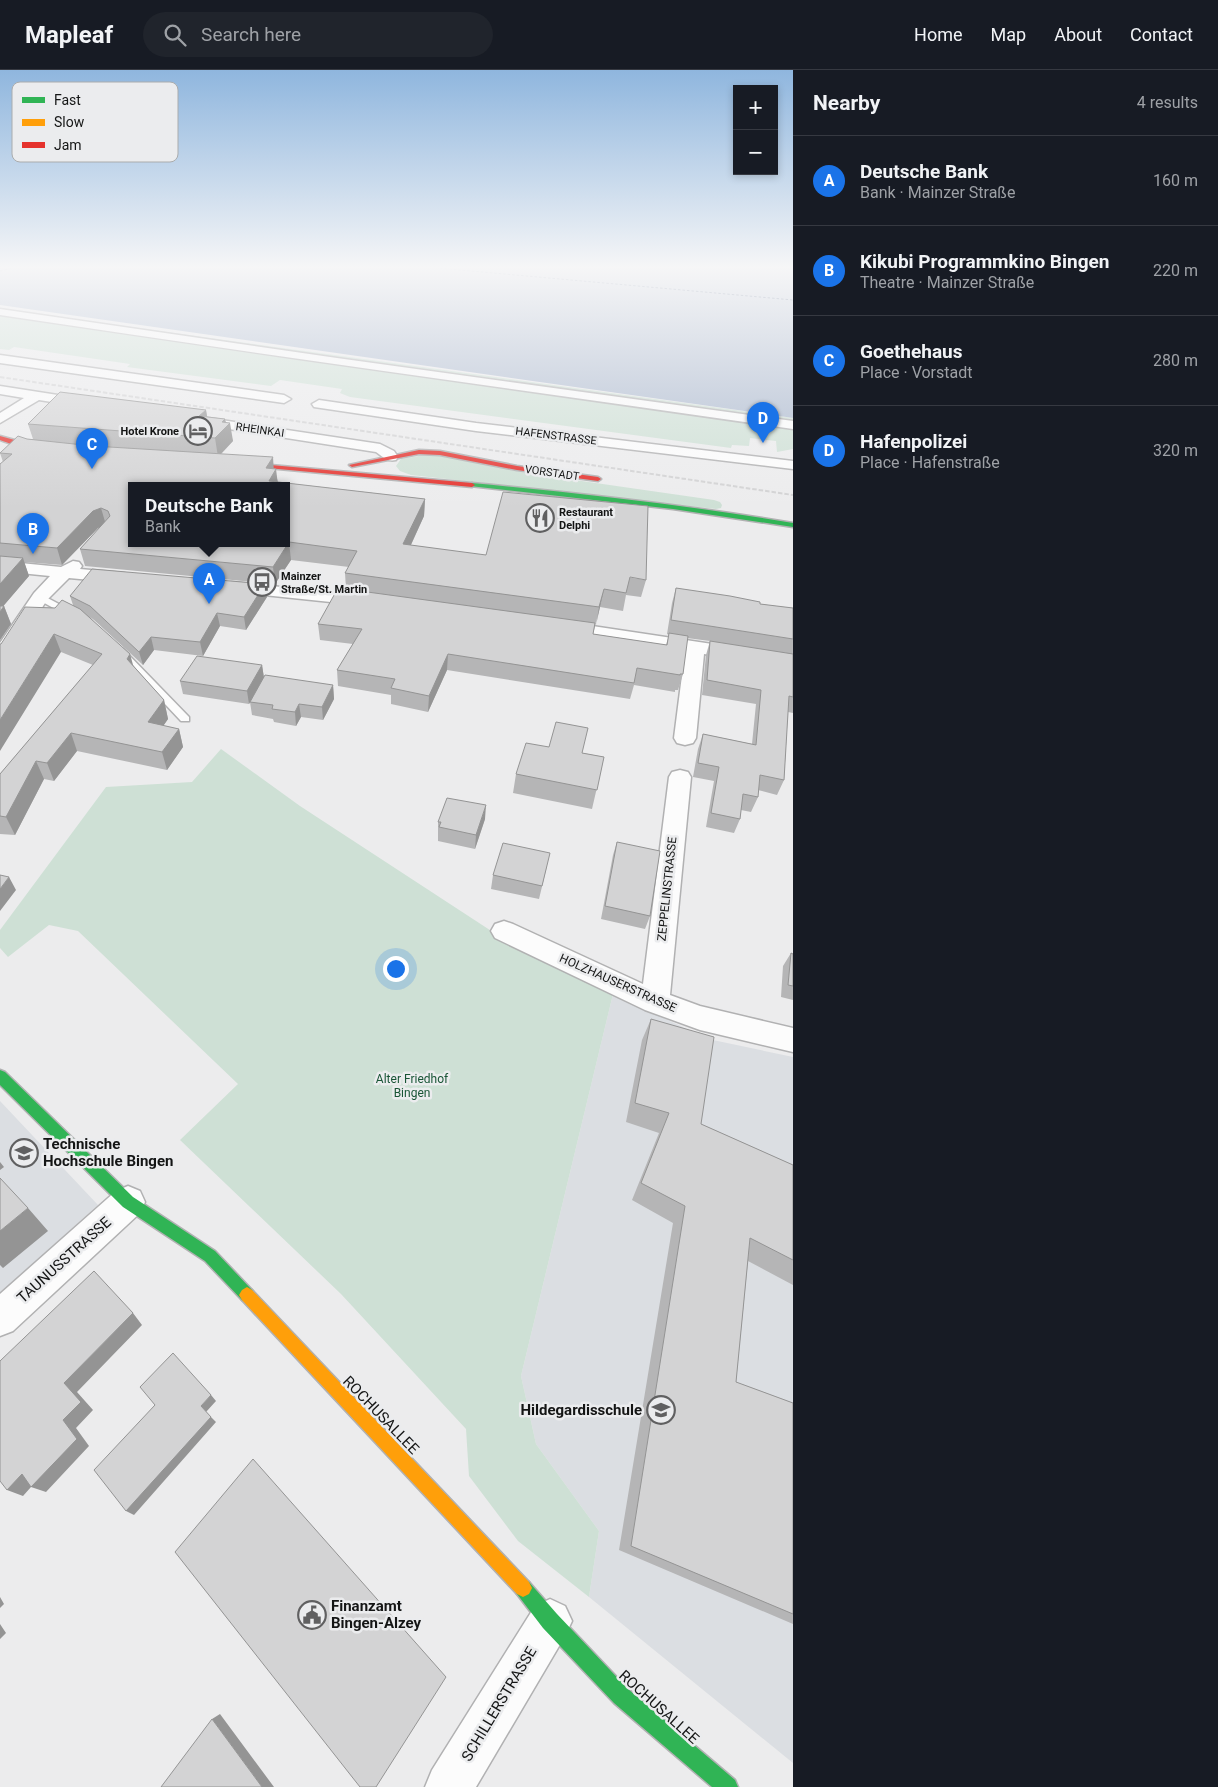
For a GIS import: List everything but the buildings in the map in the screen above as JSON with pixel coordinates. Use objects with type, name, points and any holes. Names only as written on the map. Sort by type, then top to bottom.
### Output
[{"type":"main road","points":[[0,438],[32,448],[60,451]]},
{"type":"main road","name":"VORSTADT","points":[[308,469],[356,465],[419,452],[468,457],[517,468],[608,481]]},
{"type":"main road","points":[[391,457],[383,467],[388,473],[407,479]]},
{"type":"main road","name":"VORSTADT","points":[[224,463],[308,469],[581,496],[720,512],[793,525]]},
{"type":"main road","points":[[720,512],[729,508],[727,502]]},
{"type":"main road","points":[[750,506],[793,520]]},
{"type":"main road","name":"ROCHUSALLEE","points":[[0,1076],[128,1202],[210,1256],[510,1573],[550,1621],[621,1696],[728,1787]]},
{"type":"street","points":[[237,347],[793,426]]},
{"type":"street","name":"HAFENSTRASSE","points":[[0,359],[294,402],[315,399],[476,427],[793,465]]},
{"type":"street","points":[[0,390],[102,406]]},
{"type":"street","points":[[0,418],[36,396]]},
{"type":"street","name":"RHEINKAI","points":[[178,417],[380,448],[391,457]]},
{"type":"street","points":[[0,657],[40,597],[57,579],[68,572],[86,552]]},
{"type":"street","points":[[0,566],[143,579]]},
{"type":"street","points":[[210,585],[339,597],[388,604]]},
{"type":"street","points":[[546,626],[695,646],[793,662]]},
{"type":"street","points":[[684,738],[695,646]]},
{"type":"street","name":"ZEPPELINSTRASSE","points":[[655,1002],[680,777]]},
{"type":"street","name":"HOLZHAUSERSTRASSE","points":[[504,931],[655,1002],[700,1018],[793,1040]]},
{"type":"street","name":"TAUNUSSTRASSE","points":[[0,1318],[128,1202]]},
{"type":"street","name":"SCHILLERSTRASSE","points":[[449,1787],[550,1621]]},
{"type":"lane","points":[[40,597],[83,620]]},
{"type":"lane","points":[[111,643],[185,719]]},
{"type":"shaded area","name":"Hildegardisschule","points":[[613,994],[708,1039],[793,1057],[793,1763],[589,1597],[599,1531],[536,1444],[521,1376]]},
{"type":"shaded area","name":"Technische Hochschule Bingen","points":[[0,1101],[98,1205],[0,1293]]},
{"type":"green space","points":[[0,347],[14,347],[9,350],[0,349]]},
{"type":"green space","points":[[15,347],[277,347],[793,418],[793,449],[777,452],[776,441],[750,438],[749,446],[732,445],[731,448],[350,397],[340,393],[342,389],[280,380],[271,386],[127,367],[130,364]]},
{"type":"green space","points":[[430,454],[526,473],[714,500],[722,505],[721,508],[716,509],[411,475],[400,471],[396,466],[401,459]]},
{"type":"green space","name":"Alter Friedhof Bingen","points":[[221,749],[300,806],[499,936],[613,994],[521,1376],[536,1444],[599,1531],[589,1597],[518,1541],[469,1476],[466,1429],[341,1294],[180,1140],[238,1084],[78,931],[49,925],[8,957],[0,948],[0,930],[106,787],[192,782]]},
{"type":"water","points":[[296,347],[793,347],[793,418]]},
{"type":"railway","points":[[0,377],[793,495]]},
{"type":"traffic: fast","points":[[472,485],[713,512],[793,525]]},
{"type":"traffic: fast","points":[[0,1076],[128,1202],[210,1256],[247,1295]]},
{"type":"traffic: fast","points":[[523,1588],[550,1621],[621,1696],[728,1787]]},
{"type":"traffic: slow","points":[[247,1295],[523,1588]]},
{"type":"traffic: jam","points":[[0,438],[32,448],[48,450]]},
{"type":"traffic: jam","points":[[352,465],[419,452],[440,453],[517,468],[598,479]]},
{"type":"traffic: jam","points":[[236,464],[472,485]]},
{"type":"place","name":"Hotel Krone","points":[[198,431]]},
{"type":"place","name":"Hafenpolizei","points":[[763,443]]},
{"type":"place","name":"Goethehaus","points":[[92,469]]},
{"type":"place","name":"Restaurant Delphi","points":[[540,518]]},
{"type":"place","name":"Kikubi Programmkino Bingen","points":[[33,554]]},
{"type":"place","name":"Mainzer Straße/St. Martin","points":[[262,582]]},
{"type":"place","name":"Deutsche Bank","points":[[209,604]]},
{"type":"place","name":"Technische Hochschule Bingen","points":[[24,1153]]},
{"type":"place","name":"Hildegardisschule","points":[[661,1410]]},
{"type":"place","name":"Finanzamt Bingen-Alzey","points":[[312,1615]]}]
